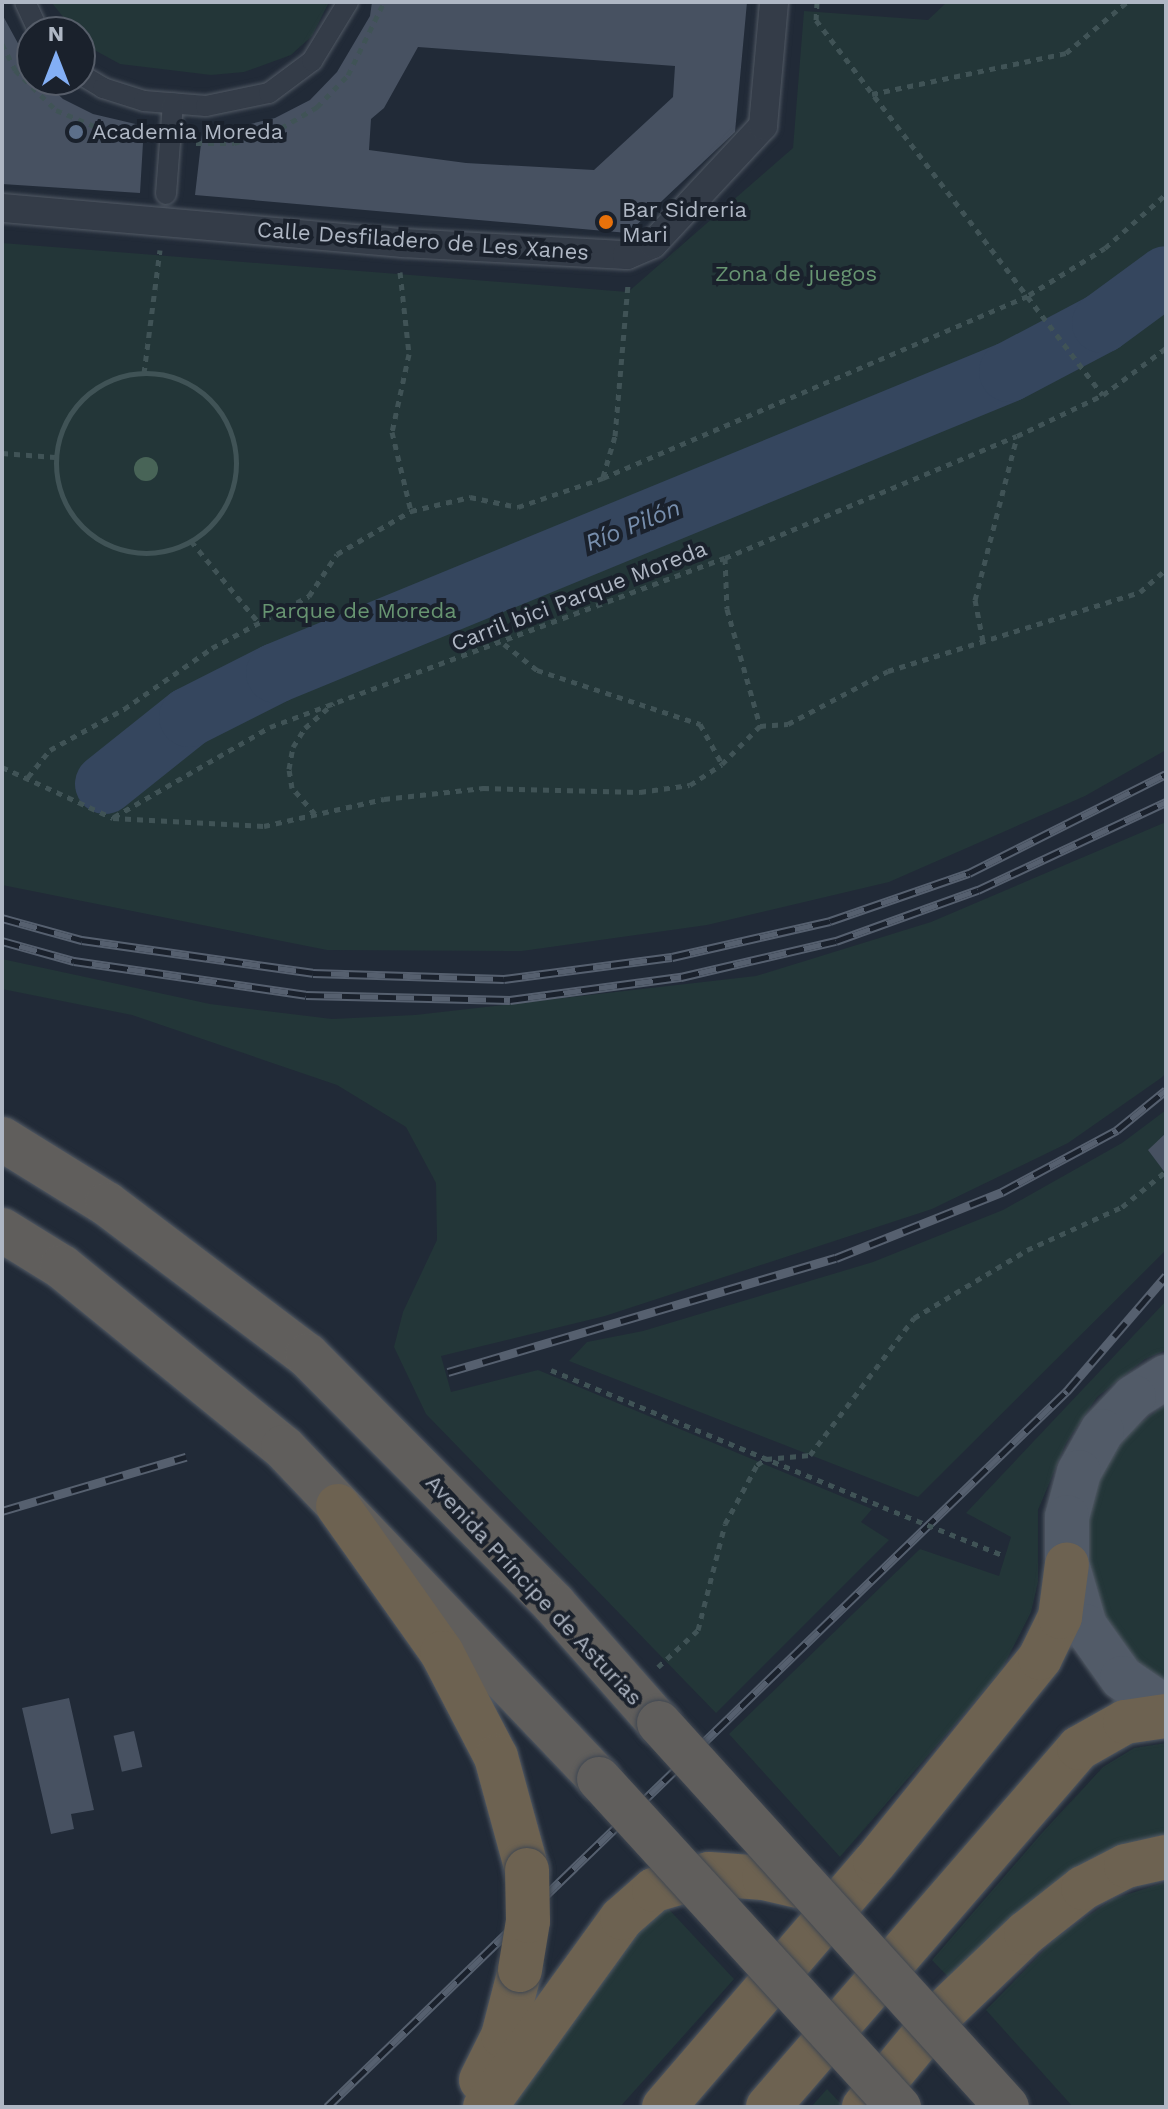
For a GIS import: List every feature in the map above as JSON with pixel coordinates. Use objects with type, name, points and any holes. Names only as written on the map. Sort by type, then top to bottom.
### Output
[{"type":"highway","name":"Avenida Príncipe de Asturias","points":[[2,1139],[107,1204],[307,1355],[554,1604],[1007,2107]]},
{"type":"highway","points":[[2,1230],[62,1267],[208,1382],[283,1447],[599,1779],[672,1884],[899,2107]]},
{"type":"highway","points":[[338,1506],[442,1653],[496,1757],[527,1870],[528,1921],[520,1970],[503,2036],[469,2107]]},
{"type":"highway","points":[[664,2107],[875,1862],[1040,1658],[1060,1617],[1067,1564]]},
{"type":"highway","points":[[768,2107],[1079,1748],[1125,1722],[1166,1716]]},
{"type":"highway","points":[[864,2107],[939,2016],[1026,1933],[1083,1888],[1126,1866],[1166,1857]]},
{"type":"highway","points":[[485,2107],[622,1918],[672,1884],[764,1878],[807,1888]]},
{"type":"main road","points":[[1166,1377],[1134,1397],[1102,1431],[1079,1472],[1067,1517],[1067,1564],[1085,1626],[1122,1678],[1166,1708]]},
{"type":"street","points":[[96,84],[103,88],[173,103],[206,106],[269,93],[312,61],[348,2]]},
{"type":"street","points":[[627,255],[653,244],[763,126],[774,2]]},
{"type":"street","points":[[165,208],[173,103]]},
{"type":"street","name":"Calle Desfiladero de Les Xanes","points":[[2,208],[165,208],[403,243],[627,255]]},
{"type":"path","points":[[817,2],[816,20],[1103,395]]},
{"type":"path","points":[[872,94],[1066,53],[1127,2]]},
{"type":"path","points":[[2,44],[15,70],[56,110],[113,134],[143,138]]},
{"type":"path","points":[[28,777],[50,750],[309,596],[337,554],[411,511],[470,497],[518,507],[603,478],[1029,295],[1105,248],[1166,194]]},
{"type":"path","points":[[144,373],[165,208]]},
{"type":"path","points":[[603,478],[615,436],[627,255]]},
{"type":"path","points":[[401,264],[409,354],[392,432],[411,511]]},
{"type":"path","name":"Carril bici Parque Moreda","points":[[113,818],[270,727],[338,700],[503,644],[725,558],[1017,436],[1103,395],[1166,348]]},
{"type":"path","points":[[144,373],[173,377],[200,391],[220,412],[233,439],[236,468],[230,497],[214,522],[191,541],[165,551],[137,553],[110,546],[87,532],[69,510],[58,485],[55,457],[61,431],[74,408],[94,389],[144,373]]},
{"type":"path","points":[[983,641],[975,600],[1017,436]]},
{"type":"path","points":[[2,453],[55,457]]},
{"type":"path","points":[[191,541],[259,623]]},
{"type":"path","points":[[725,558],[727,609],[760,726]]},
{"type":"path","points":[[2,767],[113,818],[264,826],[384,799],[483,788],[640,792],[690,785],[722,764],[760,726],[788,724],[888,671],[1140,592],[1166,569]]},
{"type":"path","points":[[503,644],[537,670],[700,724],[722,764]]},
{"type":"path","points":[[316,815],[292,788],[293,747],[305,728],[338,700]]},
{"type":"path","points":[[766,1459],[810,1455],[914,1318],[1027,1250],[1122,1207],[1165,1172]]},
{"type":"path","points":[[551,1370],[1005,1556]]},
{"type":"path","points":[[628,1688],[698,1630],[725,1524],[766,1459]]},
{"type":"green space","points":[[51,2],[329,2],[312,36],[291,55],[244,72],[211,75],[120,64],[96,51],[96,16],[62,16]]},
{"type":"green space","name":"Parque de Moreda","points":[[947,2],[1166,2],[1166,750],[1085,796],[889,882],[707,925],[522,951],[327,950],[2,885],[2,243],[628,292],[793,148],[804,11],[928,20]]},
{"type":"green space","points":[[1166,822],[1166,1073],[1161,1078],[1068,1143],[932,1209],[605,1316],[441,1356],[451,1392],[538,1370],[872,1509],[861,1522],[889,1540],[716,1713],[426,1414],[394,1347],[403,1312],[437,1240],[436,1183],[406,1127],[337,1085],[132,1015],[2,989],[2,959],[210,1004],[332,1019],[415,1015],[756,976],[931,922]]},
{"type":"green space","points":[[1166,1110],[1166,1250],[918,1497],[569,1361],[587,1342],[643,1331],[873,1262],[1003,1210],[1122,1143]]},
{"type":"green space","points":[[1166,1301],[1166,1350],[1145,1359],[1097,1397],[1066,1443],[1038,1510],[1038,1582],[1031,1612],[1001,1671],[840,1857],[729,1734],[920,1549],[999,1576],[1011,1537],[966,1513]]},
{"type":"green space","points":[[1166,1404],[1166,1686],[1118,1648],[1086,1575],[1089,1499],[1100,1474],[1130,1431]]},
{"type":"green space","points":[[1166,1743],[1166,1834],[1146,1840],[955,1984],[932,1960],[1041,1834],[1103,1767],[1134,1748]]},
{"type":"green space","points":[[1166,1882],[1166,2107],[1073,2107],[986,2010],[1056,1938],[1113,1899]]},
{"type":"green space","points":[[663,1903],[734,1979],[620,2107],[510,2107],[631,1939]]},
{"type":"green space","points":[[827,2089],[844,2107],[811,2107]]},
{"type":"building","points":[[372,2],[747,2],[735,132],[628,233],[195,195],[203,126],[234,128],[275,118],[310,100],[337,72],[370,16]],"holes":[[[418,47],[675,66],[673,97],[594,170],[466,163],[369,150],[371,119],[384,108]]]},
{"type":"building","points":[[2,14],[16,40],[16,96],[60,96],[93,114],[144,126],[140,193],[2,184]]},
{"type":"building","points":[[1166,1133],[1166,1174],[1148,1150]]},
{"type":"building","points":[[69,1698],[94,1810],[71,1814],[74,1829],[51,1834],[22,1708]]},
{"type":"building","points":[[134,1731],[142,1767],[122,1772],[114,1736]]},
{"type":"waterway","name":"Río Pilón","points":[[105,784],[189,717],[276,673],[1009,372],[1102,323],[1166,276]]},
{"type":"railway","points":[[2,918],[82,940],[313,973],[504,979],[672,957],[830,921],[969,873],[1166,774]]},
{"type":"railway","points":[[2,941],[74,961],[306,995],[510,1000],[681,977],[836,941],[978,890],[1166,802]]},
{"type":"railway","points":[[448,1372],[836,1258],[1002,1192],[1117,1130],[1166,1090]]},
{"type":"railway","points":[[327,2107],[1067,1391],[1166,1276]]},
{"type":"railway","points":[[2,1511],[186,1457]]},
{"type":"place","name":"Academia Moreda","points":[[76,132]]},
{"type":"place","name":"Bar Sidreria Mari","points":[[606,222]]},
{"type":"park label","name":"Zona de juegos","points":[[796,274]]}]
